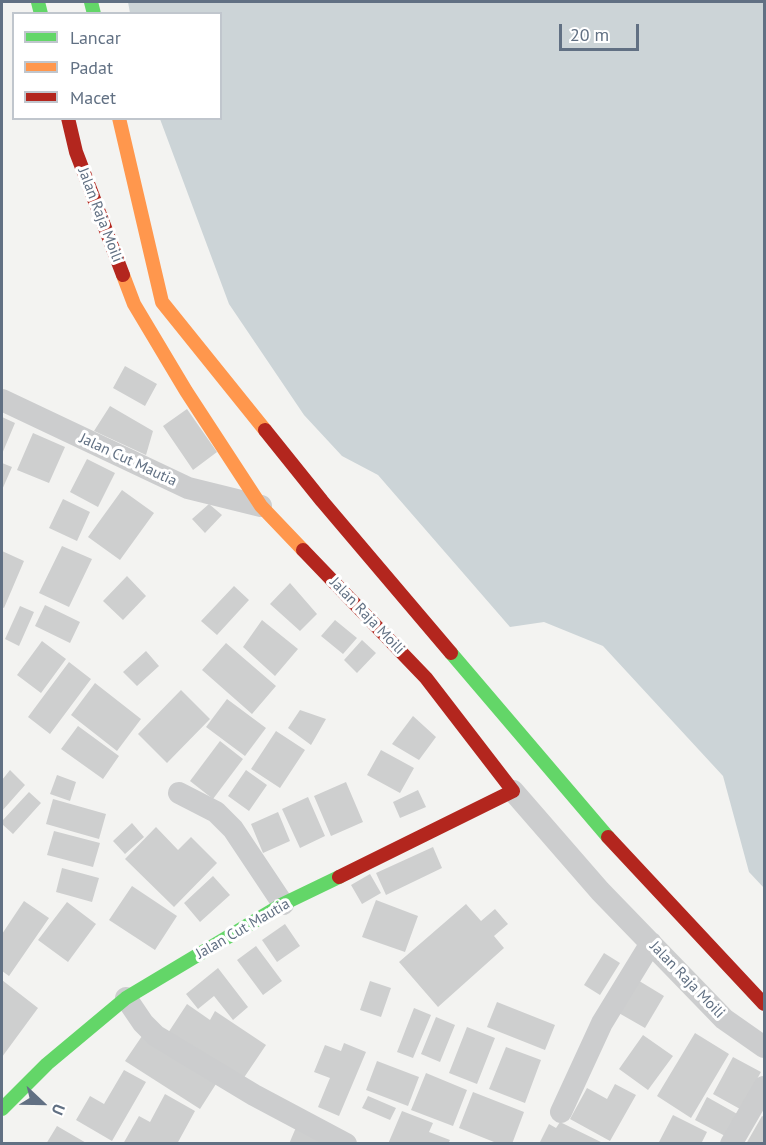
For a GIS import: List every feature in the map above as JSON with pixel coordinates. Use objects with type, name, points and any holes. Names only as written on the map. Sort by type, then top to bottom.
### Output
[{"type":"street","name":"Jalan Raja Moili","points":[[68,120],[76,152],[134,304],[186,391],[261,506],[426,678],[513,791],[600,891],[724,1019],[765,1047]]},
{"type":"street","points":[[119,120],[162,302],[322,501],[611,840],[765,1004]]},
{"type":"street","name":"Jalan Cut Mautia","points":[[2,400],[188,489],[261,506]]},
{"type":"street","name":"Jalan Cut Mautia","points":[[2,1109],[47,1064],[126,998],[284,904],[513,791]]},
{"type":"street","points":[[179,793],[216,812],[233,829],[284,904]]},
{"type":"street","points":[[561,1112],[602,1023],[651,943]]},
{"type":"street","points":[[126,998],[143,1023],[156,1036],[254,1095],[346,1143]]},
{"type":"street","points":[[730,1143],[765,1088]]},
{"type":"shaded area","points":[[128,2],[764,2],[764,888],[749,872],[723,776],[603,646],[544,622],[510,627],[378,475],[342,456],[304,415],[229,304],[160,120],[222,120],[222,12],[130,12]]},
{"type":"building","points":[[125,366],[157,384],[145,406],[113,388]]},
{"type":"building","points":[[110,406],[153,431],[146,455],[94,431]]},
{"type":"building","points":[[187,409],[217,452],[193,470],[163,426]]},
{"type":"building","points":[[2,417],[15,423],[2,454]]},
{"type":"building","points":[[33,433],[65,447],[49,483],[17,470]]},
{"type":"building","points":[[87,459],[115,473],[98,507],[70,492]]},
{"type":"building","points":[[2,463],[12,467],[2,490]]},
{"type":"building","points":[[122,490],[154,513],[120,560],[88,537]]},
{"type":"building","points":[[63,499],[90,512],[77,541],[49,528]]},
{"type":"building","points":[[209,504],[222,515],[205,533],[192,519]]},
{"type":"building","points":[[62,546],[92,559],[69,607],[39,593]]},
{"type":"building","points":[[2,551],[24,561],[4,608],[2,607]]},
{"type":"building","points":[[127,576],[146,596],[123,620],[103,601]]},
{"type":"building","points":[[290,583],[317,614],[300,631],[270,604]]},
{"type":"building","points":[[234,586],[249,600],[217,635],[201,621]]},
{"type":"building","points":[[45,605],[80,622],[70,643],[35,626]]},
{"type":"building","points":[[20,606],[34,612],[19,646],[5,639]]},
{"type":"building","points":[[262,620],[298,649],[275,676],[243,647]]},
{"type":"building","points":[[335,620],[357,638],[343,654],[321,636]]},
{"type":"building","points":[[362,640],[376,653],[357,673],[344,660]]},
{"type":"building","points":[[42,641],[66,659],[41,693],[17,675]]},
{"type":"building","points":[[226,643],[276,686],[252,714],[202,670]]},
{"type":"building","points":[[146,651],[159,666],[137,686],[123,672]]},
{"type":"building","points":[[69,662],[91,679],[50,734],[28,717]]},
{"type":"building","points":[[95,683],[141,719],[117,751],[71,715]]},
{"type":"building","points":[[181,690],[210,719],[167,763],[138,734]]},
{"type":"building","points":[[227,699],[266,728],[245,756],[206,727]]},
{"type":"building","points":[[300,710],[326,719],[311,745],[288,728]]},
{"type":"building","points":[[413,716],[436,737],[419,760],[392,744]]},
{"type":"building","points":[[78,726],[119,756],[103,779],[61,749]]},
{"type":"building","points":[[276,731],[305,750],[280,788],[251,769]]},
{"type":"building","points":[[220,741],[243,759],[213,799],[190,781]]},
{"type":"building","points":[[381,750],[414,768],[400,793],[367,775]]},
{"type":"building","points":[[10,770],[25,785],[2,811],[2,780]]},
{"type":"building","points":[[246,770],[267,785],[249,811],[228,796]]},
{"type":"building","points":[[57,775],[76,782],[70,801],[50,794]]},
{"type":"building","points":[[346,782],[363,822],[331,836],[314,796]]},
{"type":"building","points":[[418,790],[426,807],[400,818],[393,802]]},
{"type":"building","points":[[29,792],[41,803],[13,834],[2,824],[2,821]]},
{"type":"building","points":[[308,797],[325,836],[300,848],[282,809]]},
{"type":"building","points":[[53,799],[106,814],[99,839],[46,824]]},
{"type":"building","points":[[278,812],[290,841],[263,853],[251,824]]},
{"type":"building","points":[[132,823],[144,837],[125,854],[113,841]]},
{"type":"building","points":[[156,827],[178,850],[191,837],[217,863],[174,907],[125,859]]},
{"type":"building","points":[[54,831],[100,843],[93,867],[47,855]]},
{"type":"building","points":[[433,847],[442,868],[386,895],[376,873]]},
{"type":"building","points":[[62,868],[99,878],[92,902],[56,892]]},
{"type":"building","points":[[370,874],[381,893],[362,904],[351,885]]},
{"type":"building","points":[[213,876],[230,895],[200,922],[184,903]]},
{"type":"building","points":[[132,886],[177,916],[155,950],[109,920]]},
{"type":"building","points":[[376,900],[418,916],[405,952],[362,937]]},
{"type":"building","points":[[24,901],[49,918],[9,976],[2,971],[2,934]]},
{"type":"building","points":[[67,902],[96,924],[68,962],[38,940]]},
{"type":"building","points":[[466,904],[481,921],[495,909],[508,924],[494,936],[504,948],[438,1007],[399,962]]},
{"type":"building","points":[[285,924],[300,946],[277,962],[262,940]]},
{"type":"building","points":[[256,946],[282,981],[263,995],[237,960]]},
{"type":"building","points":[[604,953],[620,963],[600,995],[584,985]]},
{"type":"building","points":[[218,968],[248,1007],[233,1020],[214,996],[198,1009],[186,994]]},
{"type":"building","points":[[636,979],[664,996],[645,1028],[617,1012]]},
{"type":"building","points":[[2,980],[38,1008],[2,1057]]},
{"type":"building","points":[[370,981],[391,988],[381,1017],[360,1010]]},
{"type":"building","points":[[497,1002],[555,1025],[545,1050],[487,1027]]},
{"type":"building","points":[[187,1004],[210,1020],[215,1011],[266,1045],[241,1082],[168,1033]]},
{"type":"building","points":[[414,1008],[431,1015],[413,1058],[397,1052]]},
{"type":"building","points":[[436,1017],[455,1025],[440,1062],[421,1054]]},
{"type":"building","points":[[467,1027],[495,1038],[477,1084],[449,1073]]},
{"type":"building","points":[[695,1033],[729,1054],[691,1118],[657,1096]]},
{"type":"building","points":[[643,1035],[673,1056],[648,1090],[619,1069]]},
{"type":"building","points":[[142,1036],[216,1084],[200,1109],[125,1061]]},
{"type":"building","points":[[344,1043],[366,1052],[339,1116],[318,1107],[330,1078],[314,1072],[325,1045],[341,1051]]},
{"type":"building","points":[[506,1047],[541,1060],[525,1103],[489,1089]]},
{"type":"building","points":[[733,1057],[761,1072],[740,1109],[713,1094]]},
{"type":"building","points":[[377,1061],[419,1077],[408,1106],[366,1090]]},
{"type":"building","points":[[124,1070],[146,1082],[112,1141],[76,1120],[90,1096],[104,1104]]},
{"type":"building","points":[[426,1073],[467,1090],[453,1126],[411,1110]]},
{"type":"building","points":[[615,1084],[636,1095],[610,1141],[570,1119],[587,1088],[607,1099]]},
{"type":"building","points":[[473,1092],[524,1112],[512,1144],[499,1144],[459,1128]]},
{"type":"building","points":[[165,1094],[195,1111],[177,1144],[123,1144],[139,1116],[150,1122]]},
{"type":"building","points":[[368,1096],[396,1108],[390,1120],[362,1108]]},
{"type":"building","points":[[707,1097],[739,1115],[727,1137],[695,1120]]},
{"type":"building","points":[[402,1111],[433,1123],[429,1132],[450,1140],[448,1144],[388,1144]]},
{"type":"building","points":[[673,1115],[707,1132],[701,1144],[658,1144]]},
{"type":"building","points":[[762,1116],[764,1117],[764,1144],[746,1144]]},
{"type":"building","points":[[560,1122],[605,1144],[539,1144],[549,1124],[556,1128]]},
{"type":"building","points":[[297,1125],[322,1136],[319,1144],[289,1144]]},
{"type":"building","points":[[57,1126],[88,1144],[46,1144]]},
{"type":"traffic: fast","points":[[38,2],[40,12]]},
{"type":"traffic: fast","points":[[91,2],[94,12]]},
{"type":"traffic: fast","points":[[451,653],[608,837]]},
{"type":"traffic: fast","points":[[2,1109],[47,1064],[126,998],[283,904],[339,877]]},
{"type":"traffic: slow","points":[[119,120],[162,302],[265,430]]},
{"type":"traffic: slow","points":[[123,275],[134,304],[186,391],[261,506],[303,550]]},
{"type":"traffic: jam","points":[[68,120],[76,152],[123,275]]},
{"type":"traffic: jam","points":[[265,430],[451,653]]},
{"type":"traffic: jam","points":[[303,550],[426,678],[513,791],[339,877]]},
{"type":"traffic: jam","points":[[608,837],[764,1004]]}]
